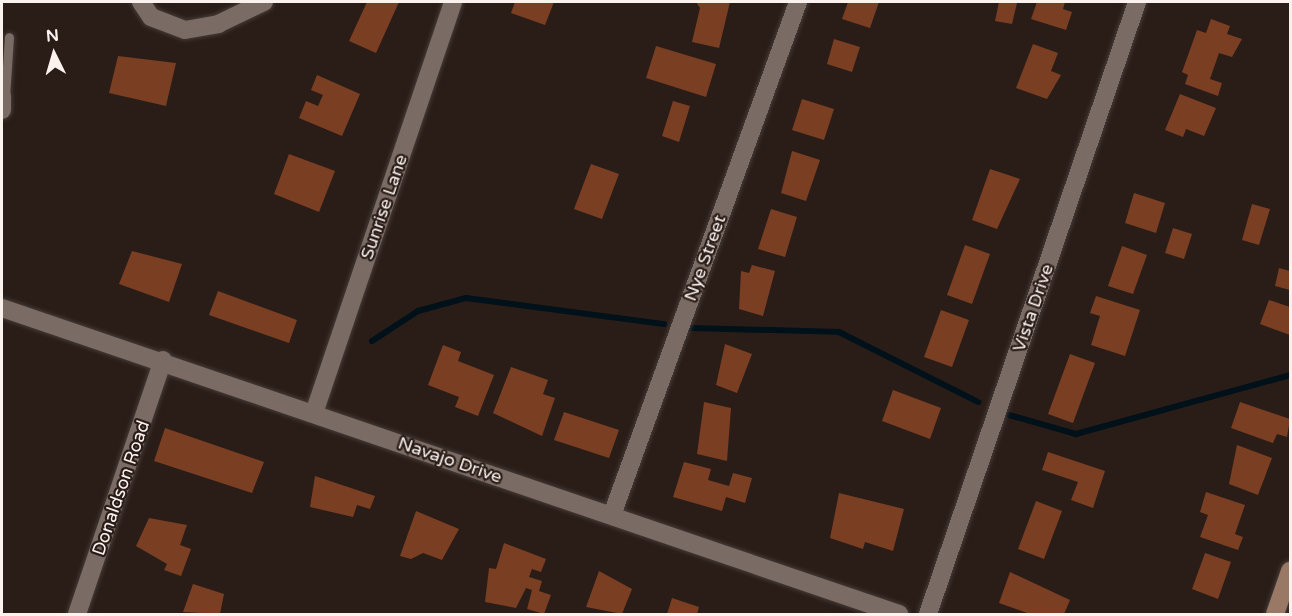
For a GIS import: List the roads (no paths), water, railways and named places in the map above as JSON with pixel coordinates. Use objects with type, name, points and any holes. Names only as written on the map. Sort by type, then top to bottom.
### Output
[{"type":"main road","points":[[1275,615],[1290,571]]},
{"type":"street","points":[[141,2],[151,17],[185,30],[218,24],[264,2]]},
{"type":"street","name":"Sunrise Lane","points":[[314,413],[453,2]]},
{"type":"street","name":"Nye Street","points":[[612,515],[798,2]]},
{"type":"street","name":"Vista Drive","points":[[928,615],[1137,2]]},
{"type":"street","name":"Navajo Drive","points":[[2,308],[163,360],[612,515],[861,608],[899,615]]},
{"type":"street","name":"Donaldson Road","points":[[77,615],[163,360]]},
{"type":"lane","points":[[3,101],[9,37]]},
{"type":"waterway","points":[[372,341],[418,311],[466,298],[664,324]]},
{"type":"waterway","points":[[691,328],[839,332],[978,402]]},
{"type":"waterway","points":[[1009,415],[1076,434],[1290,375]]}]
